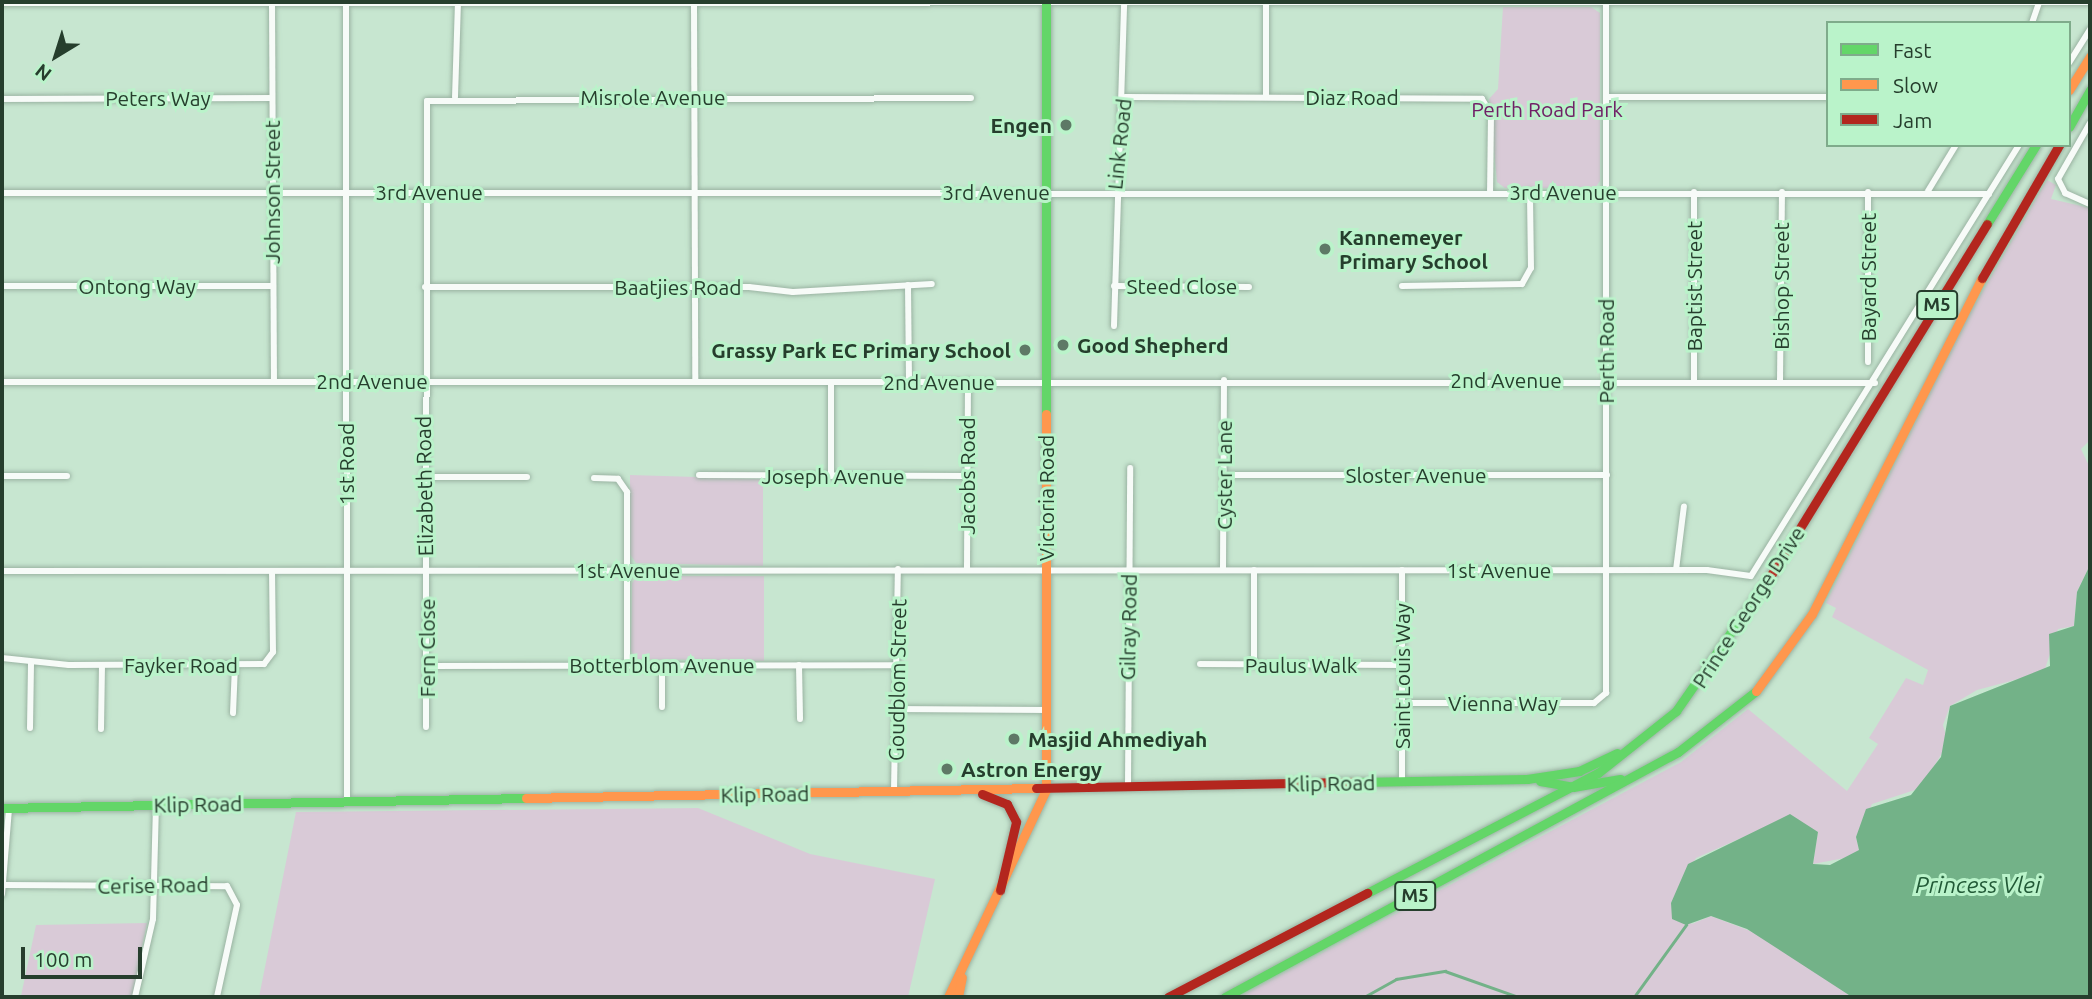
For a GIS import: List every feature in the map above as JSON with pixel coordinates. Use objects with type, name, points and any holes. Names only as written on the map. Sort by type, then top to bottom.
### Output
[{"type":"street","name":"Johnson Street","points":[[272,2],[274,382]]},
{"type":"street","name":"Victoria Road","points":[[948,997],[962,975],[1046,790],[1046,2]]},
{"type":"street","name":"Link Road","points":[[1114,286],[1113,192],[1125,97],[1124,2]]},
{"type":"street","name":"Perth Road","points":[[1602,699],[1607,475],[1606,2]]},
{"type":"street","points":[[2,3],[2089,2]]},
{"type":"street","name":"1st Road","points":[[346,3],[346,801]]},
{"type":"street","points":[[456,97],[458,3]]},
{"type":"street","points":[[1266,3],[1266,97]]},
{"type":"street","points":[[2033,21],[2039,3]]},
{"type":"street","points":[[695,4],[695,381]]},
{"type":"street","points":[[2071,60],[2090,29]]},
{"type":"street","points":[[2071,87],[2090,56]]},
{"type":"street","points":[[2071,124],[2090,90]]},
{"type":"street","name":"Peters Way","points":[[2,99],[272,97]]},
{"type":"street","name":"Diaz Road","points":[[1125,97],[1482,99],[1491,114],[1490,192]]},
{"type":"street","points":[[1606,97],[1826,97]]},
{"type":"street","name":"Misrole Avenue","points":[[423,192],[424,106],[430,99],[971,98]]},
{"type":"street","points":[[2071,125],[2090,100]]},
{"type":"street","points":[[2090,123],[2058,179],[2062,191],[2090,204]]},
{"type":"street","points":[[1928,191],[1955,147]]},
{"type":"street","points":[[1875,383],[2018,147]]},
{"type":"street","name":"Prince George Drive","points":[[1168,997],[1573,787],[1652,733],[1730,642],[2035,147]]},
{"type":"street","name":"Prince George Drive","points":[[1226,997],[1648,769],[1730,715],[1794,642],[1973,293],[2058,147]]},
{"type":"street","name":"3rd Avenue","points":[[2,193],[1928,191],[1989,194]]},
{"type":"street","name":"Elizabeth Road","points":[[423,192],[425,570]]},
{"type":"street","points":[[1402,286],[1522,284],[1531,268],[1530,192]]},
{"type":"street","name":"Baptist Street","points":[[1694,192],[1694,381]]},
{"type":"street","name":"Bishop Street","points":[[1780,380],[1782,192]]},
{"type":"street","name":"Bayard Street","points":[[1868,192],[1868,362]]},
{"type":"street","name":"Baatjies Road","points":[[425,287],[695,287],[793,292],[932,284]]},
{"type":"street","points":[[908,285],[909,381]]},
{"type":"street","name":"Ontong Way","points":[[2,286],[272,286]]},
{"type":"street","name":"Steed Close","points":[[1114,326],[1114,286],[1249,287]]},
{"type":"street","name":"Cyster Lane","points":[[1223,569],[1224,380]]},
{"type":"street","name":"2nd Avenue","points":[[2,382],[1780,380],[1875,383]]},
{"type":"street","points":[[831,382],[831,476]]},
{"type":"street","name":"Jacobs Road","points":[[967,570],[968,382]]},
{"type":"street","name":"1st Avenue","points":[[2,571],[1676,570],[1743,576],[1759,571],[1875,383]]},
{"type":"street","name":"Gilray Road","points":[[1128,786],[1130,468]]},
{"type":"street","name":"Joseph Avenue","points":[[699,475],[966,475]]},
{"type":"street","name":"Sloster Avenue","points":[[1225,475],[1607,475]]},
{"type":"street","points":[[2,476],[67,476]]},
{"type":"street","points":[[423,477],[527,477]]},
{"type":"street","points":[[594,478],[618,479],[627,492],[627,665]]},
{"type":"street","points":[[1676,570],[1684,506]]},
{"type":"street","name":"Goudblom Street","points":[[894,792],[898,569]]},
{"type":"street","name":"Fern Close","points":[[425,570],[428,666],[426,727]]},
{"type":"street","points":[[1254,570],[1254,665]]},
{"type":"street","name":"Saint Louis Way","points":[[1402,570],[1402,781]]},
{"type":"street","name":"Fayker Road","points":[[2,658],[102,665],[264,664],[271,657],[272,571]]},
{"type":"street","points":[[30,728],[31,662]]},
{"type":"street","name":"Paulus Walk","points":[[1200,664],[1402,665]]},
{"type":"street","points":[[101,729],[102,665]]},
{"type":"street","points":[[233,713],[235,665]]},
{"type":"street","points":[[799,665],[800,719]]},
{"type":"street","name":"Botterblom Avenue","points":[[428,666],[896,665]]},
{"type":"street","points":[[662,666],[662,707]]},
{"type":"street","name":"Vienna Way","points":[[1403,702],[1602,699]]},
{"type":"street","points":[[896,709],[1046,710]]},
{"type":"street","name":"Klip Road","points":[[6,808],[1527,779],[1586,769],[1652,733]]},
{"type":"street","points":[[1573,787],[1603,785],[1648,769]]},
{"type":"street","name":"Klip Road","points":[[1527,779],[1573,787]]},
{"type":"street","points":[[970,791],[1002,800],[1014,815],[1017,831],[1000,894]]},
{"type":"street","points":[[135,997],[156,886],[156,806]]},
{"type":"street","points":[[2,894],[6,808]]},
{"type":"street","name":"Cerise Road","points":[[4,885],[220,884],[237,897],[217,997]]},
{"type":"street","name":"Victoria Road","points":[[958,997],[962,975]]},
{"type":"green space","name":"Perth Road Park","points":[[1503,7],[1591,7],[1600,13],[1600,181],[1595,188],[1505,188],[1497,182],[1489,99],[1498,89]]},
{"type":"green space","points":[[2047,180],[2056,185],[2051,199],[2090,208],[2090,440],[2081,449],[2090,468],[2090,565],[2077,592],[2074,626],[2058,629],[2044,672],[1977,690],[1950,706],[1943,725],[1948,743],[1921,788],[1872,804],[1856,837],[1859,850],[1850,857],[1813,864],[1818,832],[1775,823],[1696,858],[1671,903],[1692,924],[1711,916],[1766,937],[1852,997],[1239,997],[1681,762],[1748,709],[1847,791],[1878,744],[1869,738],[1906,678],[1923,685],[1928,670],[1832,617],[1836,608],[1826,603],[1965,322]]},
{"type":"green space","points":[[630,475],[763,479],[763,566],[636,563],[630,554]]},
{"type":"green space","points":[[638,576],[764,576],[764,661],[637,659],[631,651],[632,583]]},
{"type":"green space","points":[[698,808],[810,854],[935,879],[908,997],[259,997],[296,812]]},
{"type":"green space","points":[[147,923],[132,997],[21,996],[36,925]]},
{"type":"water","name":"Princess Vlei","points":[[2090,565],[2090,997],[1852,997],[1747,929],[1711,916],[1686,925],[1672,919],[1671,903],[1688,864],[1790,814],[1818,832],[1813,864],[1830,865],[1859,850],[1856,837],[1866,809],[1911,795],[1941,757],[1950,706],[2050,666],[2049,634],[2074,626],[2077,592]]},
{"type":"waterway","points":[[1634,997],[1686,925]]},
{"type":"waterway","points":[[1364,997],[1396,979],[1445,971],[1519,997]]},
{"type":"traffic: fast","points":[[1046,2],[1046,414]]},
{"type":"traffic: fast","points":[[2071,123],[2090,90]]},
{"type":"traffic: fast","points":[[1987,224],[2035,147]]},
{"type":"traffic: fast","points":[[1367,893],[1598,773],[1676,711],[1771,575]]},
{"type":"traffic: fast","points":[[1225,997],[1678,752],[1756,691]]},
{"type":"traffic: fast","points":[[1358,782],[1527,779],[1579,771],[1617,753]]},
{"type":"traffic: fast","points":[[1573,787],[1620,779]]},
{"type":"traffic: fast","points":[[1540,781],[1573,787]]},
{"type":"traffic: fast","points":[[2,808],[526,798]]},
{"type":"traffic: slow","points":[[2071,87],[2090,56]]},
{"type":"traffic: slow","points":[[1756,691],[1812,614],[1982,278]]},
{"type":"traffic: slow","points":[[948,997],[1046,790],[1046,414]]},
{"type":"traffic: slow","points":[[526,798],[1036,788]]},
{"type":"traffic: slow","points":[[958,997],[962,977]]},
{"type":"traffic: jam","points":[[1982,278],[2058,147]]},
{"type":"traffic: jam","points":[[1771,575],[1987,224]]},
{"type":"traffic: jam","points":[[1036,788],[1358,782]]},
{"type":"traffic: jam","points":[[982,794],[1007,804],[1016,822],[1000,890]]},
{"type":"traffic: jam","points":[[1168,997],[1367,893]]},
{"type":"place","name":"Engen","points":[[1066,125]]},
{"type":"place","name":"Kannemeyer Primary School","points":[[1325,249]]},
{"type":"place","name":"Good Shepherd","points":[[1063,345]]},
{"type":"place","name":"Grassy Park EC Primary School","points":[[1025,350]]},
{"type":"place","name":"Masjid Ahmediyah","points":[[1014,739]]},
{"type":"place","name":"Astron Energy","points":[[947,769]]}]
